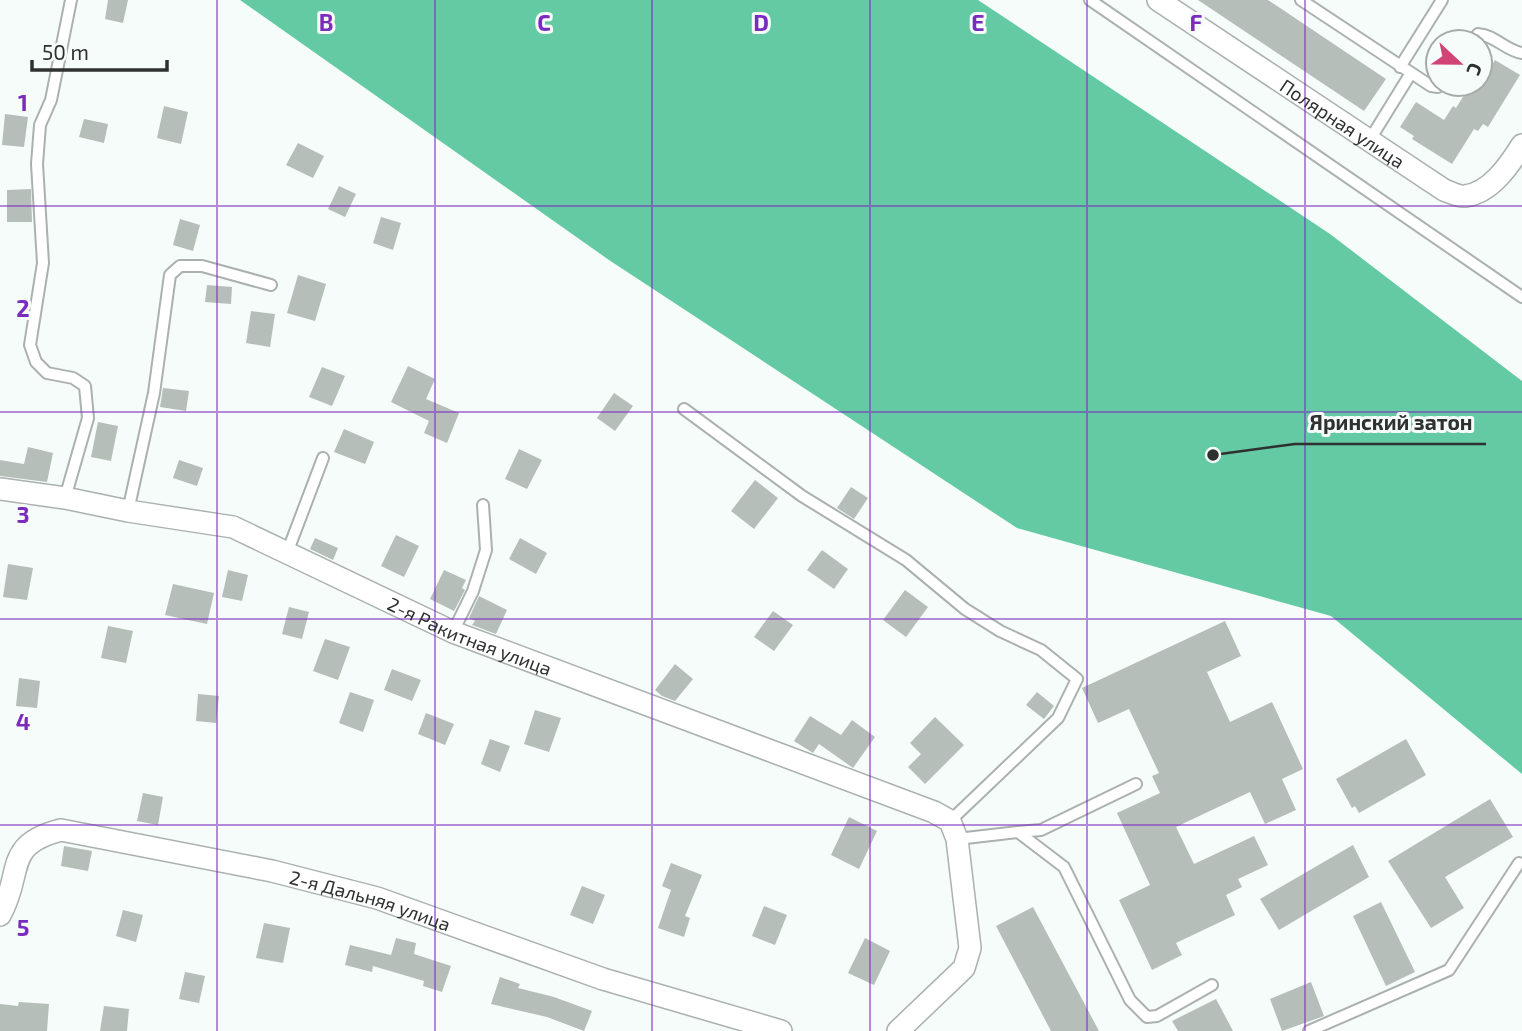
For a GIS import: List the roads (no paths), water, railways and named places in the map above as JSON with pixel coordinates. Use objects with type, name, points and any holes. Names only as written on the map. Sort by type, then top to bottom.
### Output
[{"type":"street","name":"Полярная улица","points":[[1158,0],[1444,190],[1464,197],[1493,183],[1522,145]]},
{"type":"street","name":"2-я Ракитная улица","points":[[0,489],[233,527],[453,632],[947,824]]},
{"type":"street","points":[[898,1031],[964,968],[970,948],[947,824]]},
{"type":"street","name":"2-я Дальняя улица","points":[[0,915],[10,897],[18,857],[30,841],[61,830],[272,871],[377,898],[603,979],[781,1031]]},
{"type":"lane","points":[[65,498],[88,418],[85,386],[73,378],[47,373],[36,362],[30,345],[43,262],[37,164],[40,125],[51,100],[71,0]]},
{"type":"lane","points":[[1090,0],[1522,297]]},
{"type":"lane","points":[[1301,0],[1424,81]]},
{"type":"lane","points":[[1400,67],[1443,0]]},
{"type":"lane","points":[[1494,39],[1522,53]]},
{"type":"lane","points":[[1369,141],[1411,73]]},
{"type":"lane","points":[[128,511],[154,393],[170,275],[180,266],[202,266],[271,285]]},
{"type":"lane","points":[[684,410],[802,496],[906,560],[965,609],[1000,631],[1041,650],[1077,680],[1058,718],[947,824]]},
{"type":"lane","points":[[287,553],[323,457]]},
{"type":"lane","points":[[453,632],[473,591],[486,550],[483,505]]},
{"type":"lane","points":[[947,824],[1018,832],[1041,830],[1136,784]]},
{"type":"lane","points":[[1018,832],[1064,867],[1130,1000],[1147,1017],[1157,1017],[1213,985]]},
{"type":"lane","points":[[1309,1031],[1450,970],[1519,863]]},
{"type":"place","name":"Яринский затон","points":[[1213,455]]}]
